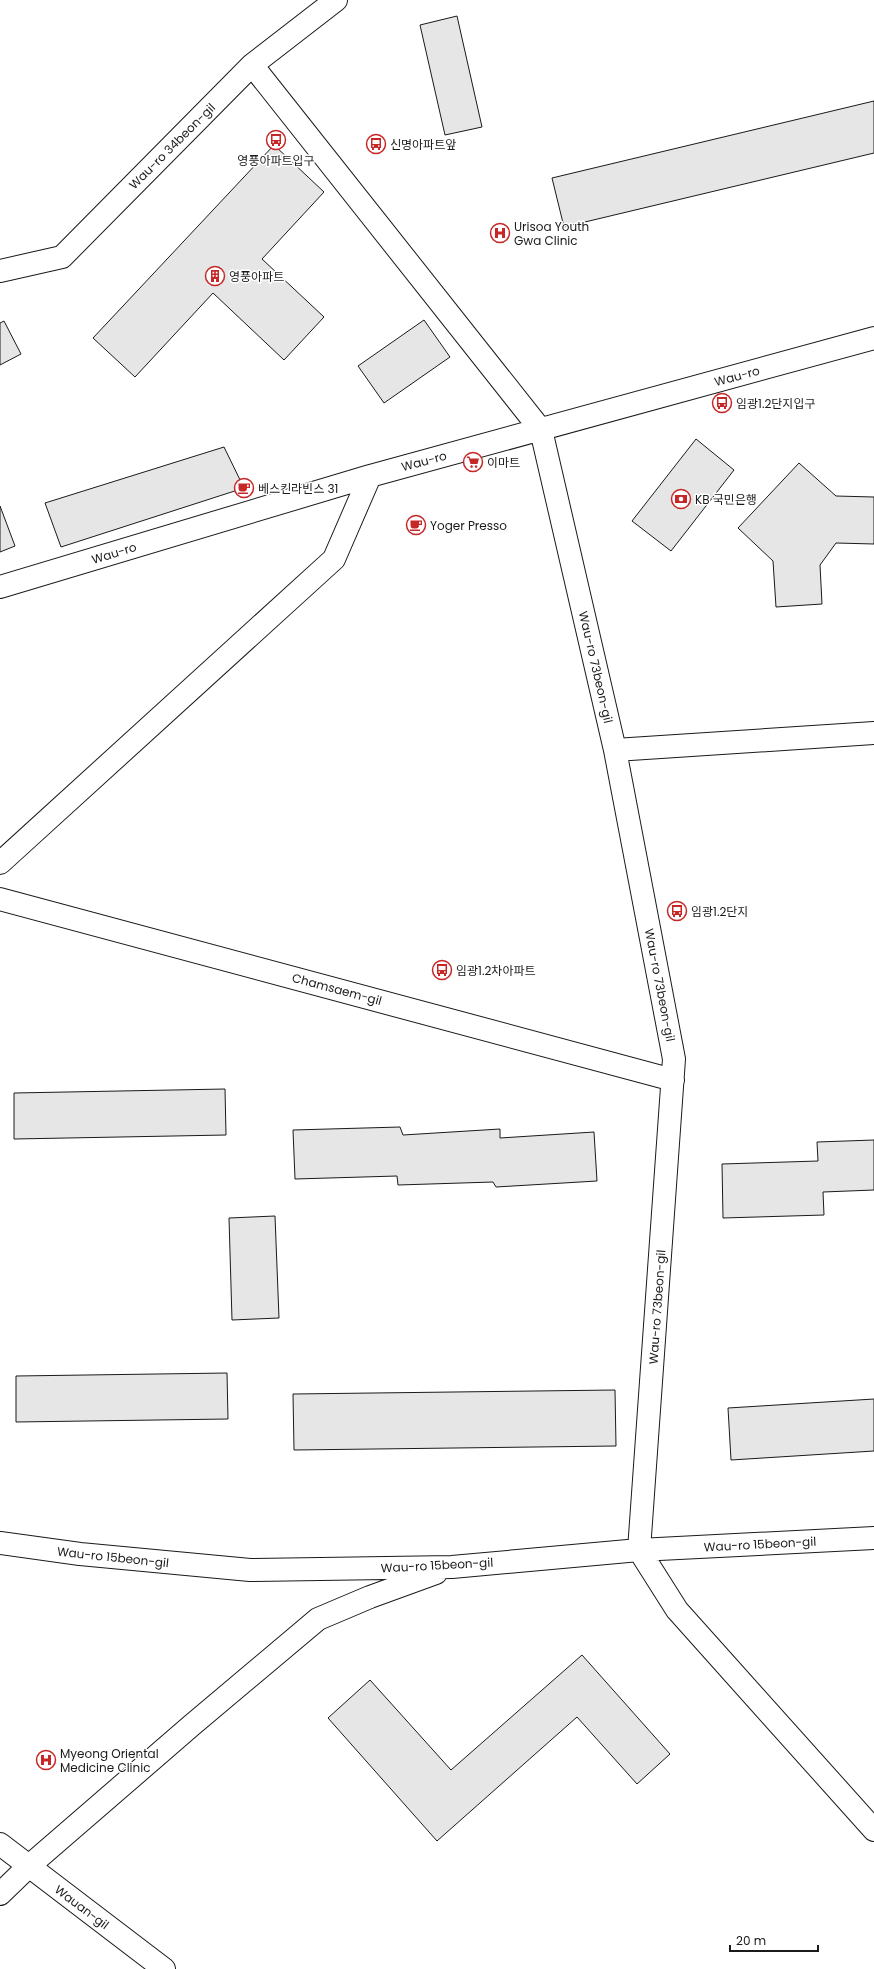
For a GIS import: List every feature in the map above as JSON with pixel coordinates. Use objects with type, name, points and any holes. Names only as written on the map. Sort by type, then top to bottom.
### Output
[{"type":"street","name":"Wau-ro 34beon-gil","points":[[0,271],[62,257],[252,65],[336,0]]},
{"type":"street","points":[[252,65],[541,430]]},
{"type":"street","name":"Wau-ro","points":[[0,587],[370,476],[874,338]]},
{"type":"street","name":"Wau-ro 73beon-gil","points":[[541,430],[615,750],[674,1059],[639,1550]]},
{"type":"street","points":[[0,863],[334,558],[370,476]]},
{"type":"street","points":[[615,750],[874,733]]},
{"type":"street","name":"Chamsaem-gil","points":[[0,899],[673,1080]]},
{"type":"street","name":"Wau-ro 15beon-gil","points":[[0,1543],[80,1554],[250,1570],[452,1567],[639,1550],[874,1538]]},
{"type":"street","points":[[639,1550],[677,1610],[874,1830]]},
{"type":"street","points":[[0,1894],[29,1866],[192,1725],[318,1619],[370,1597],[452,1567]]},
{"type":"street","name":"Wauan-gil","points":[[0,1844],[164,1969]]},
{"type":"building","points":[[457,16],[482,127],[445,135],[420,25]]},
{"type":"building","points":[[874,101],[874,153],[564,227],[552,178]]},
{"type":"building","name":"영풍아파트","points":[[274,145],[324,192],[262,259],[324,317],[284,360],[213,293],[135,377],[93,338]]},
{"type":"building","points":[[424,320],[450,357],[384,403],[358,366]]},
{"type":"building","points":[[4,321],[21,354],[0,365],[0,323]]},
{"type":"building","points":[[696,439],[734,470],[671,551],[632,521]]},
{"type":"building","points":[[224,447],[244,488],[61,547],[45,503]]},
{"type":"building","points":[[799,463],[836,496],[874,497],[874,544],[836,543],[820,565],[822,604],[776,607],[773,561],[738,528]]},
{"type":"building","points":[[0,506],[15,546],[0,552]]},
{"type":"building","points":[[225,1089],[226,1135],[14,1139],[14,1093]]},
{"type":"building","points":[[400,1127],[403,1135],[500,1129],[500,1138],[594,1132],[597,1181],[496,1187],[493,1182],[398,1185],[397,1176],[295,1179],[293,1130]]},
{"type":"building","points":[[874,1140],[874,1190],[823,1192],[824,1215],[723,1218],[722,1164],[818,1161],[817,1142]]},
{"type":"building","points":[[275,1216],[279,1318],[232,1320],[229,1218]]},
{"type":"building","points":[[227,1373],[228,1419],[16,1422],[16,1376]]},
{"type":"building","points":[[615,1390],[616,1446],[294,1450],[293,1394]]},
{"type":"building","points":[[874,1399],[874,1451],[731,1460],[728,1408]]},
{"type":"building","points":[[582,1655],[670,1754],[637,1784],[577,1717],[437,1841],[328,1718],[370,1680],[451,1770]]},
{"type":"place","name":"영풍아파트입구","points":[[276,140]]},
{"type":"place","name":"신명아파트앞","points":[[376,144]]},
{"type":"place","name":"Urisoa Youth Gwa Clinic","points":[[500,233]]},
{"type":"place","name":"영풍아파트","points":[[215,276]]},
{"type":"place","name":"임광1.2단지입구","points":[[722,403]]},
{"type":"place","name":"이마트","points":[[473,462]]},
{"type":"place","name":"베스킨라빈스 31","points":[[244,488]]},
{"type":"place","name":"KB 국민은행","points":[[681,499]]},
{"type":"place","name":"Yoger Presso","points":[[416,525]]},
{"type":"place","name":"임광1.2단지","points":[[677,911]]},
{"type":"place","name":"임광1.2차아파트","points":[[442,970]]},
{"type":"place","name":"Myeong Oriental Medicine Clinic","points":[[46,1760]]}]
